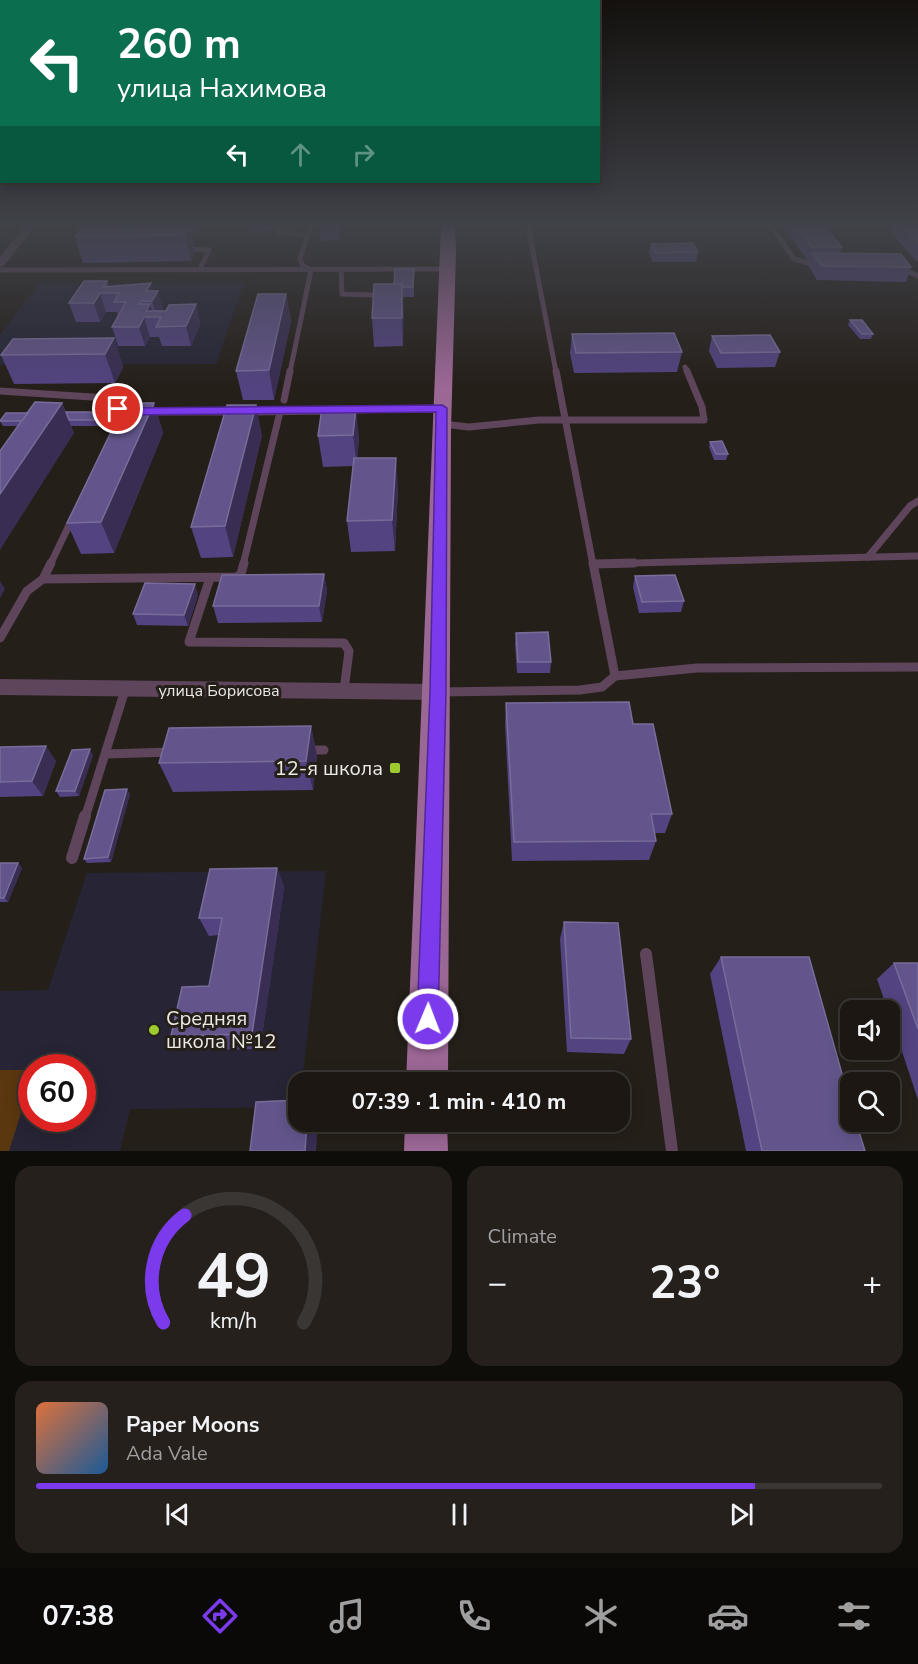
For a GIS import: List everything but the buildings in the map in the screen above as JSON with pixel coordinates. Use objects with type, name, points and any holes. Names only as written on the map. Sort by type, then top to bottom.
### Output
[{"type":"main road","points":[[427,1072],[438,692],[442,416],[449,280]]},
{"type":"main road","points":[[426,1132],[426,1151]]},
{"type":"street","name":"улица Борисова","points":[[0,687],[438,692]]},
{"type":"lane","points":[[284,400],[308,280]]},
{"type":"lane","points":[[341,280],[342,294],[373,295]]},
{"type":"lane","points":[[539,280],[568,420],[615,676]]},
{"type":"lane","points":[[117,403],[118,409],[125,412],[280,412],[442,416],[469,427],[539,420],[704,420],[702,407],[685,367]]},
{"type":"lane","points":[[0,391],[107,398]]},
{"type":"lane","points":[[153,420],[156,412]]},
{"type":"lane","points":[[43,579],[210,578],[236,577],[241,574],[280,412]]},
{"type":"lane","points":[[868,556],[910,506],[918,501]]},
{"type":"lane","points":[[0,639],[27,591],[43,579],[79,505]]},
{"type":"lane","points":[[595,564],[918,555]]},
{"type":"lane","points":[[210,578],[189,642],[345,643],[349,651],[344,690]]},
{"type":"lane","points":[[438,692],[580,690],[602,687],[615,676],[697,668],[918,667]]},
{"type":"lane","points":[[72,858],[125,690]]},
{"type":"lane","points":[[290,750],[324,750]]},
{"type":"lane","points":[[106,754],[187,752]]},
{"type":"lane","points":[[646,954],[672,1151]]},
{"type":"shaded area","points":[[39,283],[244,283],[216,364],[0,365],[0,335]]},
{"type":"shaded area","name":"Средняя школа №12","points":[[326,871],[303,1072],[288,1072],[288,1107],[130,1109],[120,1151],[0,1151],[0,991],[48,990],[87,873]]},
{"type":"shaded area","points":[[0,1070],[18,1070],[18,1122],[9,1151],[0,1151]]},
{"type":"place","name":"12-я школа","points":[[395,768]]},
{"type":"place","name":"Средняя школа №12","points":[[154,1030]]},
{"type":"route","points":[[118,409],[125,412],[280,412],[442,408],[438,692],[428,1019]]}]
